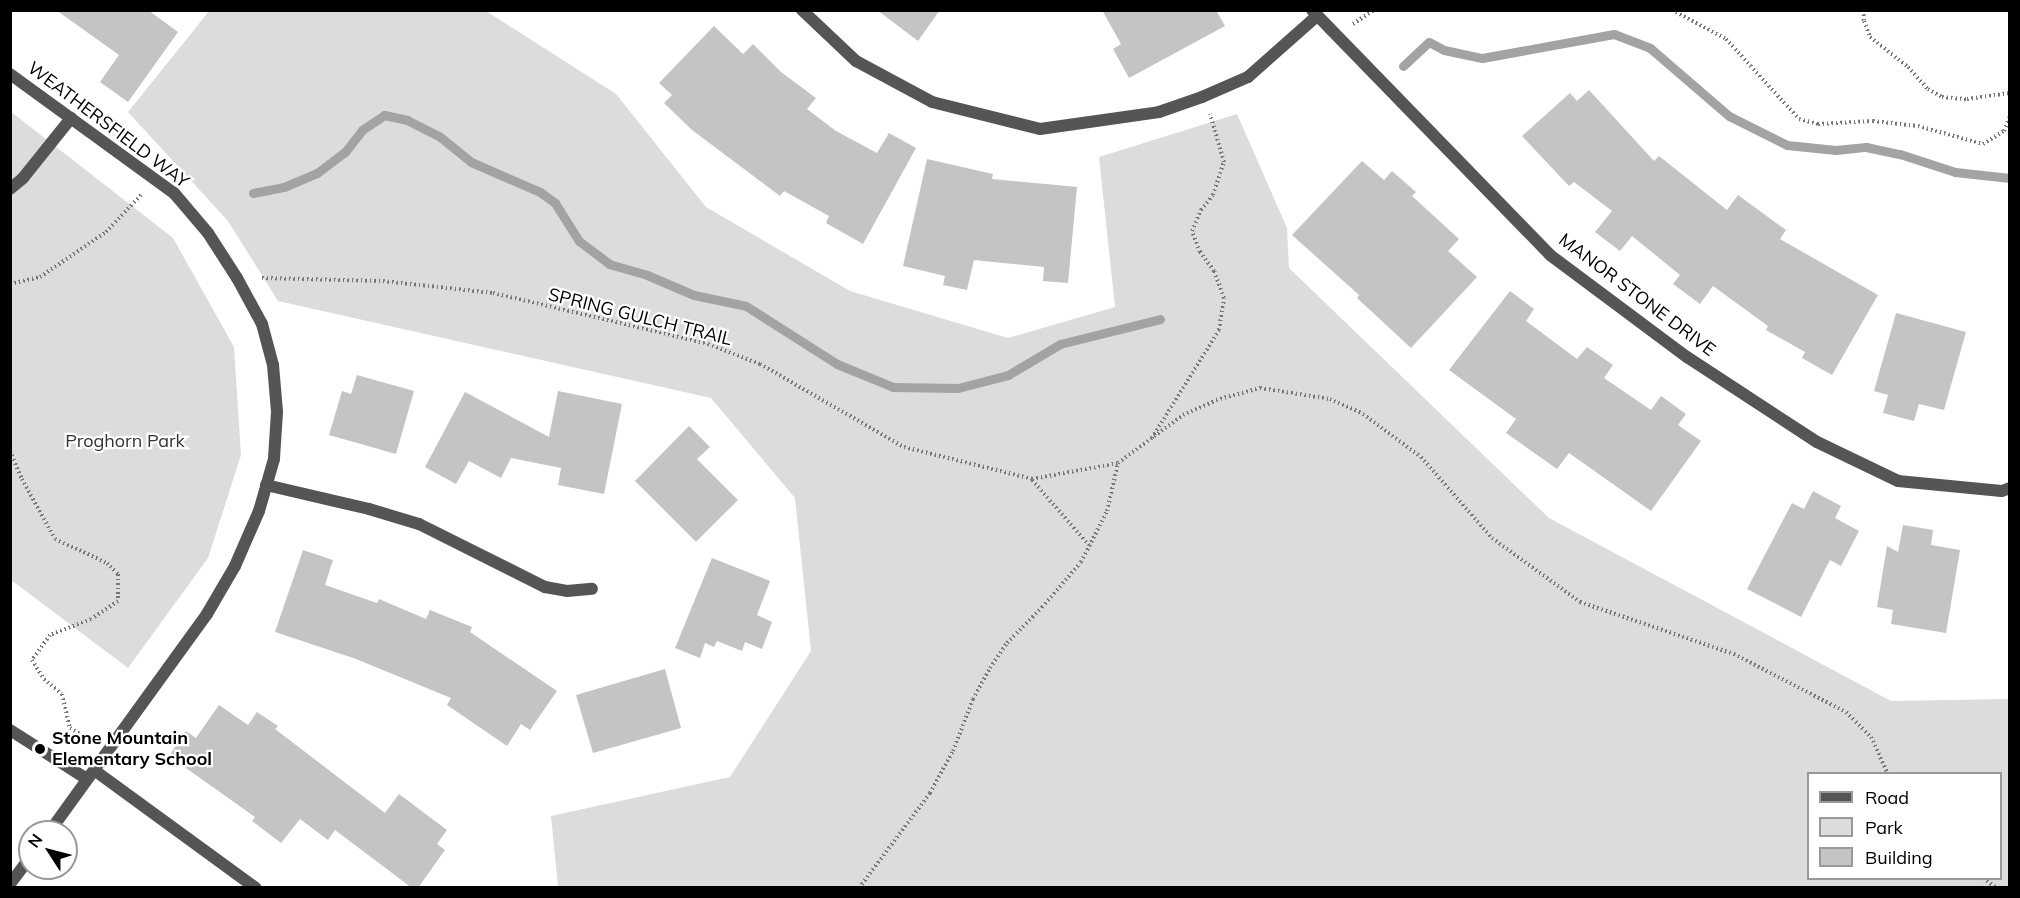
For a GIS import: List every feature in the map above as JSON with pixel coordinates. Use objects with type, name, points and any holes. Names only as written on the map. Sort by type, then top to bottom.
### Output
[{"type":"street","points":[[802,10],[856,61],[932,102],[1040,129],[1159,112],[1202,97],[1248,77],[1315,14]]},
{"type":"street","name":"MANOR STONE DRIVE","points":[[1315,14],[1550,255],[1687,357],[1816,442],[1898,481],[2002,490],[2010,488]]},
{"type":"street","name":"WEATHERSFIELD WAY","points":[[10,74],[174,193],[208,233],[237,278],[262,324],[273,365],[277,412],[274,459],[259,511],[235,566],[207,614],[58,820]]},
{"type":"street","points":[[10,189],[23,178],[71,118]]},
{"type":"street","points":[[266,485],[369,508],[419,524],[544,587],[567,591],[592,589]]},
{"type":"street","points":[[10,730],[90,775],[256,888]]},
{"type":"path","points":[[1672,10],[1726,39],[1799,119],[1818,124],[1873,121],[1918,126],[1983,144],[2004,132],[2010,116]]},
{"type":"path","points":[[1863,10],[1870,37],[1942,97],[1967,99],[2010,93]]},
{"type":"path","points":[[2010,69],[2010,85]]},
{"type":"path","points":[[1150,441],[1218,330],[1224,298],[1214,271],[1200,252],[1192,231],[1201,210],[1213,195],[1224,162],[1216,129],[1202,97]]},
{"type":"path","points":[[10,284],[40,277],[106,232],[156,180]]},
{"type":"path","name":"SPRING GULCH TRAIL","points":[[237,278],[383,281],[493,293],[708,344],[760,364],[904,447],[1032,479],[1118,463]]},
{"type":"path","points":[[859,888],[930,793],[953,751],[973,699],[1007,643],[1046,604],[1081,562],[1107,511],[1118,463],[1183,415],[1215,400],[1260,388],[1330,399],[1363,414],[1421,457],[1492,538],[1580,602],[1734,654],[1846,712],[1872,737],[1887,772]]},
{"type":"path","points":[[10,451],[54,539],[107,563],[118,574],[118,601],[91,619],[50,634],[32,660],[44,679],[62,694],[70,728],[108,750]]},
{"type":"path","points":[[1032,479],[1089,546]]},
{"type":"green space","points":[[210,10],[486,11],[616,94],[706,207],[850,291],[1008,338],[1115,307],[1099,157],[1237,114],[1287,228],[1289,268],[1549,518],[1891,701],[2009,699],[2009,887],[558,887],[551,816],[730,777],[811,651],[795,498],[711,398],[278,301],[228,221],[128,112]]},
{"type":"green space","name":"Proghorn Park","points":[[10,111],[173,238],[234,347],[241,455],[208,558],[128,668],[11,580]]},
{"type":"building","points":[[56,10],[148,10],[178,32],[128,102],[100,82],[119,55]]},
{"type":"building","points":[[877,10],[940,10],[918,41]]},
{"type":"building","points":[[1102,10],[1216,10],[1225,26],[1129,78],[1113,49],[1121,44]]},
{"type":"building","points":[[714,26],[743,54],[753,44],[781,72],[816,98],[807,109],[836,131],[877,153],[889,133],[916,148],[863,244],[826,223],[829,216],[784,191],[780,196],[692,130],[664,103],[672,95],[659,83]]},
{"type":"building","points":[[1589,90],[1654,161],[1659,156],[1727,210],[1738,195],[1786,230],[1780,239],[1878,295],[1832,375],[1802,358],[1805,352],[1766,330],[1768,326],[1713,286],[1700,304],[1673,284],[1680,275],[1632,236],[1620,251],[1595,232],[1612,211],[1574,182],[1569,186],[1522,136],[1570,93],[1577,101]]},
{"type":"building","points":[[927,159],[993,174],[992,179],[1077,187],[1068,283],[1043,281],[1044,267],[974,260],[967,290],[943,285],[945,276],[903,266]]},
{"type":"building","points":[[1362,161],[1384,180],[1392,171],[1416,192],[1412,196],[1459,239],[1448,251],[1477,277],[1411,348],[1357,298],[1359,295],[1292,235]]},
{"type":"building","points":[[1510,291],[1534,309],[1526,321],[1577,359],[1587,347],[1613,365],[1604,378],[1651,410],[1661,396],[1686,414],[1678,425],[1701,441],[1651,511],[1569,453],[1557,469],[1506,433],[1516,419],[1449,370]]},
{"type":"building","points":[[1896,313],[1966,332],[1944,410],[1919,404],[1914,421],[1883,413],[1888,395],[1874,391]]},
{"type":"building","points":[[357,375],[414,391],[396,454],[329,435],[342,391],[351,394]]},
{"type":"building","points":[[558,391],[622,404],[604,494],[558,485],[561,468],[511,458],[501,478],[469,461],[456,484],[425,467],[465,392],[549,437]]},
{"type":"building","points":[[689,426],[710,447],[697,459],[738,500],[696,542],[635,481]]},
{"type":"building","points":[[1813,491],[1841,506],[1835,518],[1859,531],[1841,566],[1830,560],[1801,617],[1747,589],[1792,503],[1804,509]]},
{"type":"building","points":[[1903,525],[1933,530],[1931,545],[1960,550],[1946,633],[1891,624],[1893,610],[1877,607],[1887,546],[1898,552]]},
{"type":"building","points":[[303,550],[333,560],[325,585],[377,603],[379,599],[426,619],[430,610],[472,627],[470,632],[557,691],[530,730],[521,724],[507,746],[447,705],[451,698],[356,659],[275,632]]},
{"type":"building","points":[[712,558],[770,581],[757,615],[772,622],[762,649],[745,642],[742,651],[717,641],[714,647],[705,643],[700,658],[675,648]]},
{"type":"building","points":[[665,669],[681,728],[593,753],[576,695]]},
{"type":"building","points":[[219,705],[248,725],[257,712],[278,726],[275,729],[385,813],[399,794],[447,830],[437,844],[445,850],[418,888],[412,888],[335,830],[328,840],[300,819],[281,843],[252,821],[255,817],[169,756],[186,731],[196,738]]},
{"type":"waterway","points":[[1403,66],[1429,42],[1444,50],[1482,58],[1614,34],[1650,48],[1729,116],[1787,145],[1836,150],[1866,147],[1900,154],[1955,172],[2010,178]]},
{"type":"waterway","points":[[253,193],[284,187],[317,173],[345,152],[362,130],[384,115],[407,120],[439,136],[471,162],[540,192],[555,203],[579,241],[609,264],[647,275],[694,295],[746,306],[837,364],[893,387],[958,388],[1008,375],[1060,344],[1160,319]]},
{"type":"place","name":"Stone Mountain Elementary School","points":[[40,749]]}]
